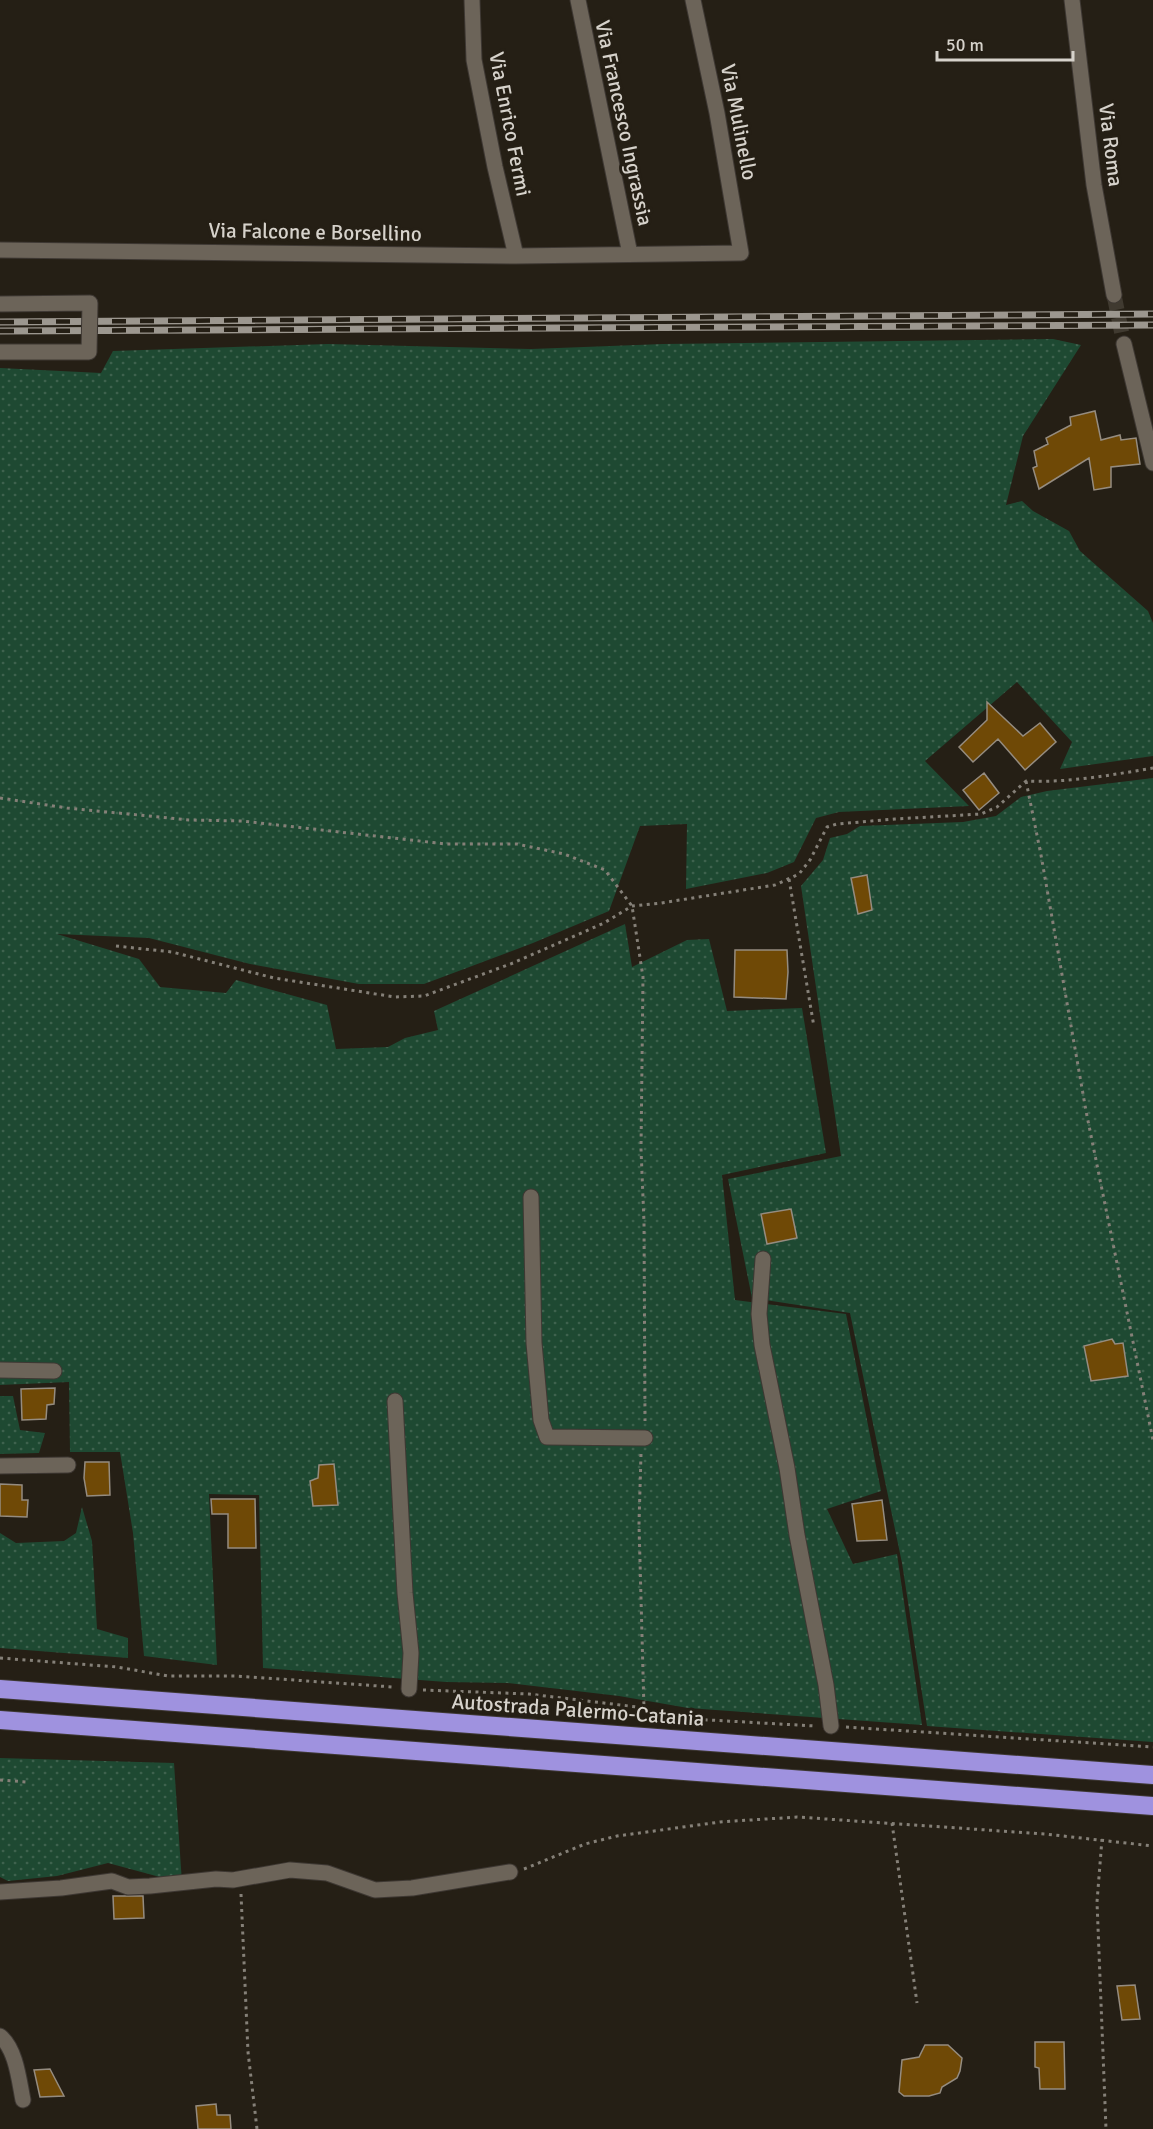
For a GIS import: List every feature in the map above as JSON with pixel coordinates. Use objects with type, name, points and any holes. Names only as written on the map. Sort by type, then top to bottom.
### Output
[{"type":"highway","name":"Autostrada Palermo-Catania","points":[[0,1689],[1153,1775]]},
{"type":"highway","points":[[0,1720],[1153,1806]]},
{"type":"street","name":"Via Enrico Fermi","points":[[472,0],[474,60],[495,167],[516,256]]},
{"type":"street","name":"Via Francesco Ingrassia","points":[[578,0],[630,254]]},
{"type":"street","name":"Via Mulinello","points":[[693,0],[717,113],[741,253]]},
{"type":"street","name":"Via Roma","points":[[1072,0],[1094,185],[1114,295]]},
{"type":"street","name":"Via Falcone e Borsellino","points":[[0,250],[516,256],[741,253]]},
{"type":"street","points":[[0,304],[90,303],[89,352],[0,352]]},
{"type":"street","points":[[1124,344],[1153,463]]},
{"type":"street","points":[[531,1197],[534,1343],[541,1420],[548,1437],[645,1438]]},
{"type":"street","points":[[763,1260],[759,1314],[762,1345],[787,1468],[831,1726]]},
{"type":"street","points":[[0,1370],[54,1371]]},
{"type":"street","points":[[395,1401],[405,1593],[411,1653],[409,1689]]},
{"type":"street","points":[[0,1466],[68,1465]]},
{"type":"street","points":[[0,1892],[50,1889],[112,1881],[128,1887],[150,1886],[240,1879],[290,1870],[327,1873],[375,1890],[412,1888],[510,1872]]},
{"type":"street","points":[[0,2036],[7,2042],[19,2078],[23,2100]]},
{"type":"path","points":[[116,946],[172,952],[274,978],[395,997],[424,996],[513,963],[603,923],[632,906],[774,885],[789,879],[799,874],[810,860],[827,827],[895,819],[981,814],[997,807],[1026,781],[1042,782],[1105,776],[1153,768]]},
{"type":"path","points":[[1026,781],[1086,1111],[1153,1440]]},
{"type":"path","points":[[0,798],[67,808],[189,820],[242,821],[446,844],[517,844],[564,854],[605,870],[632,906],[643,977],[641,1149],[644,1234],[645,1438],[641,1448],[639,1524],[644,1710]]},
{"type":"path","points":[[789,879],[814,1027]]},
{"type":"path","points":[[0,1658],[117,1667],[168,1676],[236,1676],[369,1684],[430,1691],[529,1694],[637,1707],[656,1717],[831,1726],[1153,1748]]},
{"type":"path","points":[[0,1780],[27,1782]]},
{"type":"path","points":[[510,1872],[532,1867],[585,1844],[617,1836],[720,1822],[797,1817],[1102,1839],[1153,1845]]},
{"type":"path","points":[[892,1823],[916,2003]]},
{"type":"path","points":[[1102,1839],[1097,1902],[1106,2129]]},
{"type":"path","points":[[240,1879],[245,2009],[256,2129]]},
{"type":"green space","points":[[1053,339],[1081,345],[1023,436],[1006,505],[1022,501],[1033,511],[1069,531],[1080,551],[1148,611],[1153,623],[1153,756],[1060,769],[1072,742],[1017,682],[925,761],[969,806],[839,812],[816,818],[794,862],[767,873],[686,889],[687,824],[640,826],[609,911],[533,943],[424,984],[359,984],[250,964],[149,938],[57,934],[139,959],[160,987],[226,993],[236,980],[327,1005],[336,1049],[388,1047],[405,1038],[438,1030],[434,1011],[625,924],[632,967],[687,940],[709,939],[727,1011],[802,1008],[826,1153],[722,1175],[735,1300],[846,1314],[881,1491],[827,1509],[853,1564],[897,1554],[922,1725],[688,1708],[619,1696],[507,1683],[446,1682],[263,1668],[259,1495],[209,1494],[217,1665],[144,1656],[133,1533],[120,1452],[70,1452],[69,1382],[0,1385],[0,368],[101,373],[113,351],[328,344],[531,349],[663,344]]},
{"type":"green space","points":[[1153,778],[1153,1742],[927,1726],[902,1563],[850,1313],[752,1298],[728,1179],[841,1156],[801,886],[823,860],[830,838],[847,834],[860,826],[963,822],[996,816],[1021,797],[1047,791]]},
{"type":"green space","points":[[0,1396],[13,1396],[20,1430],[45,1433],[39,1453],[0,1454]]},
{"type":"green space","points":[[82,1507],[92,1541],[97,1629],[128,1638],[128,1658],[0,1648],[0,1533],[16,1543],[64,1541],[76,1533]]},
{"type":"green space","points":[[0,1758],[174,1763],[182,1883],[108,1863],[57,1876],[8,1881],[0,1877]]},
{"type":"building","points":[[1095,411],[1101,440],[1120,435],[1121,440],[1136,438],[1140,464],[1111,467],[1111,487],[1094,490],[1089,458],[1039,489],[1033,468],[1037,466],[1034,451],[1048,444],[1046,438],[1071,425],[1070,417]]},
{"type":"building","points":[[987,702],[1023,736],[1040,723],[1056,742],[1025,770],[998,739],[973,762],[959,747],[987,720]]},
{"type":"building","points":[[984,773],[999,793],[979,810],[963,790]]},
{"type":"building","points":[[867,875],[872,910],[858,914],[851,878]]},
{"type":"building","points":[[735,950],[787,950],[786,999],[734,997]]},
{"type":"building","points":[[791,1209],[797,1238],[767,1244],[761,1214]]},
{"type":"building","points":[[1112,1339],[1115,1344],[1123,1343],[1128,1376],[1091,1381],[1084,1346]]},
{"type":"building","points":[[55,1388],[54,1404],[47,1405],[46,1419],[22,1420],[21,1389]]},
{"type":"building","points":[[85,1462],[109,1462],[110,1495],[87,1496],[84,1478]]},
{"type":"building","points":[[334,1464],[338,1505],[313,1506],[310,1481],[318,1478],[319,1465]]},
{"type":"building","points":[[0,1484],[22,1485],[22,1500],[28,1500],[27,1517],[0,1516]]},
{"type":"building","points":[[211,1499],[255,1499],[256,1548],[228,1548],[228,1514],[212,1514]]},
{"type":"building","points":[[882,1500],[887,1540],[857,1541],[852,1504]]},
{"type":"building","points":[[113,1896],[143,1896],[144,1918],[114,1919]]},
{"type":"building","points":[[1135,1985],[1140,2019],[1122,2020],[1117,1986]]},
{"type":"building","points":[[1035,2042],[1064,2042],[1065,2089],[1040,2089],[1039,2068],[1035,2067]]},
{"type":"building","points":[[925,2045],[948,2045],[962,2058],[960,2071],[957,2078],[942,2087],[940,2093],[929,2096],[904,2096],[899,2092],[902,2060],[919,2057]]},
{"type":"building","points":[[50,2069],[64,2096],[40,2097],[34,2070]]},
{"type":"building","points":[[216,2104],[217,2115],[230,2115],[231,2129],[198,2129],[196,2106]]},
{"type":"tunnel","points":[[1114,295],[1124,344]]},
{"type":"railway","points":[[0,322],[1153,314]]},
{"type":"railway","points":[[0,331],[1153,325]]}]
